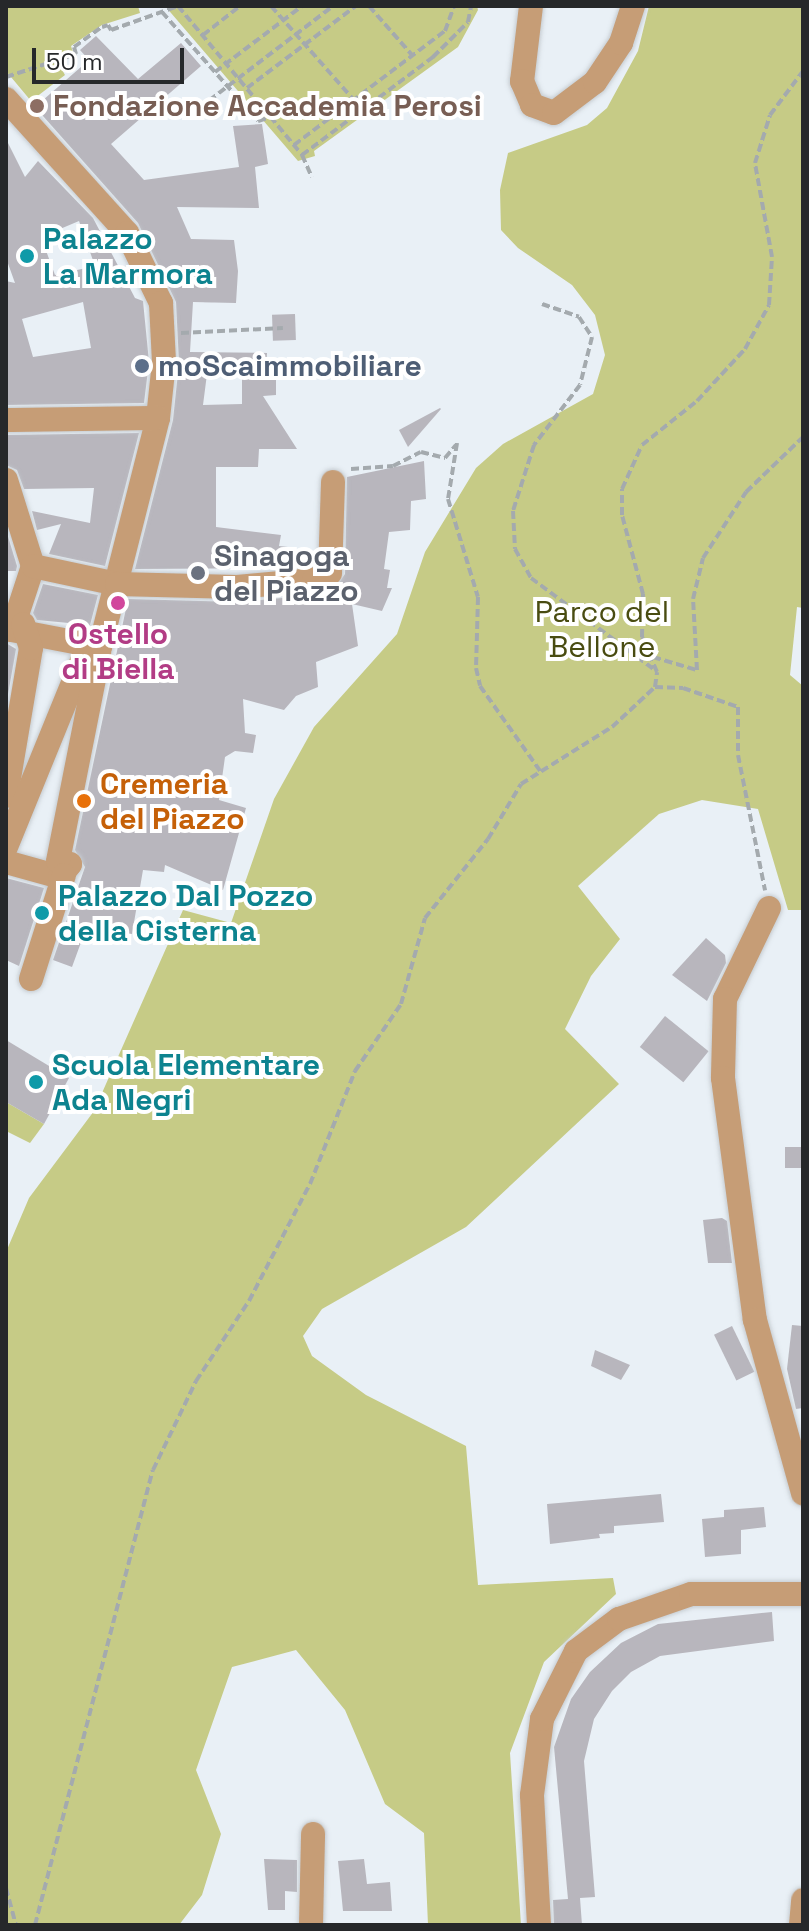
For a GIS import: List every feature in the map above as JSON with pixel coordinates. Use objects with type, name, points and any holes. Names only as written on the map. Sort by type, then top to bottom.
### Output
[{"type":"street","points":[[531,6],[522,81],[532,105],[554,113],[595,82],[621,43],[633,6]]},
{"type":"street","points":[[6,99],[127,233],[161,303],[163,334],[158,418],[117,584],[6,847]]},
{"type":"street","points":[[6,420],[158,418]]},
{"type":"street","points":[[6,480],[33,566],[19,632],[31,648],[6,796]]},
{"type":"street","points":[[33,566],[117,584],[237,587],[314,580],[330,573],[334,555],[333,482]]},
{"type":"street","points":[[19,632],[22,621],[93,646]]},
{"type":"street","points":[[31,979],[70,864],[58,861],[93,646]]},
{"type":"street","points":[[6,862],[64,875]]},
{"type":"street","points":[[769,908],[725,999],[723,1078],[755,1320],[803,1493]]},
{"type":"street","points":[[539,1925],[532,1795],[542,1719],[576,1651],[619,1619],[691,1594],[803,1594]]},
{"type":"street","points":[[311,1925],[313,1834]]},
{"type":"street","points":[[801,1925],[803,1900]]},
{"type":"path","points":[[6,77],[76,54],[74,47],[102,27],[108,25],[111,30],[178,6],[302,155],[312,177]]},
{"type":"path","points":[[203,35],[240,6]]},
{"type":"path","points":[[271,6],[354,100]]},
{"type":"path","points":[[215,72],[302,6]]},
{"type":"path","points":[[190,115],[333,6]]},
{"type":"path","points":[[247,88],[356,6]]},
{"type":"path","points":[[369,6],[412,55]]},
{"type":"path","points":[[294,145],[445,31],[454,6]]},
{"type":"path","points":[[302,155],[433,57],[468,22],[471,6]]},
{"type":"path","points":[[162,12],[258,121],[271,117]]},
{"type":"path","points":[[35,1925],[153,1470],[196,1381],[249,1301],[304,1197],[355,1071],[401,1004],[425,918],[488,839],[521,784],[612,727],[655,687],[657,672],[642,637],[641,584],[622,515],[622,489],[642,445],[697,401],[745,349],[769,305],[772,257],[755,163],[770,115],[803,71]]},
{"type":"path","points":[[542,304],[579,317],[592,337],[580,385],[534,445],[513,511],[515,549],[531,578],[657,672]]},
{"type":"path","points":[[163,334],[283,328]]},
{"type":"path","points":[[652,657],[697,670],[693,599],[703,558],[746,492],[803,437]]},
{"type":"path","points":[[333,482],[342,469],[393,466],[421,452],[445,458],[457,443],[448,499],[478,597],[476,668],[480,686],[541,772]]},
{"type":"path","points":[[655,687],[683,688],[738,707],[738,755],[769,908]]},
{"type":"path","points":[[6,1888],[16,1925]]},
{"type":"green space","points":[[6,6],[138,6],[140,13],[102,25],[71,46],[73,52],[57,61],[65,75],[31,101],[6,71]]},
{"type":"green space","points":[[165,6],[477,6],[478,10],[458,47],[314,151],[315,156],[298,161]]},
{"type":"green space","name":"Parco del Bellone","points":[[649,6],[803,6],[803,608],[797,607],[790,675],[803,686],[803,910],[788,910],[758,809],[702,800],[659,814],[578,886],[620,939],[591,976],[565,1029],[619,1084],[466,1227],[322,1309],[303,1336],[312,1356],[366,1395],[466,1446],[478,1585],[613,1578],[616,1594],[544,1662],[510,1753],[521,1925],[428,1925],[424,1833],[385,1804],[345,1710],[296,1650],[232,1667],[196,1770],[221,1834],[202,1895],[179,1925],[6,1925],[6,1252],[29,1198],[94,1111],[183,910],[231,923],[274,799],[314,727],[397,634],[425,552],[476,468],[503,444],[593,394],[605,355],[595,315],[572,285],[518,248],[501,230],[500,190],[508,153],[587,125],[607,108],[638,51]]},
{"type":"green space","points":[[6,1102],[44,1124],[30,1143],[6,1131]]},
{"type":"building","points":[[96,36],[138,79],[181,43],[201,66],[111,144],[144,180],[239,167],[233,126],[262,124],[268,164],[255,167],[259,208],[177,207],[191,239],[234,240],[238,271],[236,303],[193,302],[190,352],[267,353],[266,373],[276,374],[276,395],[263,396],[297,449],[259,449],[258,467],[216,467],[216,527],[281,535],[279,546],[288,547],[283,568],[135,569],[173,420],[179,363],[176,302],[138,223],[35,107],[89,60],[80,50]],"holes":[[[242,371],[242,404],[203,405],[207,374]]]},
{"type":"building","points":[[6,139],[25,177],[38,161],[93,218],[135,298],[143,301],[149,362],[144,403],[6,405],[6,281],[15,283],[6,258]],"holes":[[[79,221],[95,266],[55,275],[41,237]],[[83,302],[91,348],[33,357],[22,319]]]},
{"type":"building","points":[[295,314],[296,340],[273,341],[272,315]]},
{"type":"building","points":[[441,409],[408,447],[399,430]]},
{"type":"building","points":[[139,433],[105,566],[49,554],[61,524],[37,530],[32,511],[90,523],[94,488],[24,489],[17,470],[6,465],[6,435]]},
{"type":"building","points":[[424,461],[426,499],[411,501],[410,530],[389,532],[384,569],[390,570],[387,588],[392,588],[382,611],[352,604],[358,646],[316,662],[318,687],[296,696],[284,710],[243,699],[245,733],[256,735],[253,753],[235,751],[225,757],[219,800],[246,808],[223,890],[165,865],[164,872],[143,870],[132,934],[87,926],[72,967],[53,960],[85,867],[75,850],[128,599],[238,602],[315,595],[336,587],[345,574],[347,477]]},
{"type":"building","points":[[6,530],[17,566],[16,571],[6,571]]},
{"type":"building","points":[[43,584],[98,595],[90,625],[37,620],[33,613]]},
{"type":"building","points":[[6,643],[16,649],[6,706]]},
{"type":"building","points":[[6,878],[44,888],[19,966],[6,960]]},
{"type":"building","points":[[706,938],[725,955],[726,963],[707,1001],[672,975]]},
{"type":"building","points":[[665,1016],[709,1051],[683,1082],[640,1047]]},
{"type":"building","name":"Scuola Elementare Ada Negri","points":[[6,1040],[69,1078],[44,1124],[6,1102]]},
{"type":"building","points":[[785,1147],[803,1147],[803,1168],[785,1168]]},
{"type":"building","points":[[722,1218],[727,1221],[732,1263],[708,1263],[703,1220]]},
{"type":"building","points":[[792,1325],[803,1326],[803,1408],[796,1409],[787,1369]]},
{"type":"building","points":[[732,1326],[754,1372],[736,1381],[714,1335]]},
{"type":"building","points":[[595,1350],[630,1365],[621,1380],[591,1366]]},
{"type":"building","points":[[661,1494],[664,1522],[614,1526],[614,1533],[599,1534],[600,1538],[550,1544],[547,1504]]},
{"type":"building","points":[[764,1507],[766,1527],[741,1530],[741,1554],[705,1557],[702,1519],[724,1517],[724,1510]]},
{"type":"building","points":[[772,1612],[774,1641],[660,1656],[631,1672],[612,1691],[594,1719],[584,1761],[595,1897],[580,1898],[582,1925],[554,1925],[553,1900],[568,1899],[554,1747],[571,1699],[590,1672],[621,1643],[658,1624]]},
{"type":"building","points":[[264,1859],[297,1860],[297,1892],[285,1891],[285,1910],[268,1910]]},
{"type":"building","points":[[364,1859],[367,1884],[390,1882],[392,1911],[343,1911],[338,1861]]},
{"type":"place","name":"Fondazione Accademia Perosi","points":[[37,106]]},
{"type":"place","name":"Palazzo La Marmora","points":[[27,256]]},
{"type":"place","name":"moScaimmobiliare","points":[[142,366]]},
{"type":"place","name":"Sinagoga del Piazzo","points":[[198,573]]},
{"type":"place","name":"Ostello di Biella","points":[[118,603]]},
{"type":"place","name":"Cremeria del Piazzo","points":[[84,801]]},
{"type":"place","name":"Palazzo Dal Pozzo della Cisterna","points":[[42,913]]},
{"type":"place","name":"Scuola Elementare Ada Negri","points":[[36,1082]]}]
